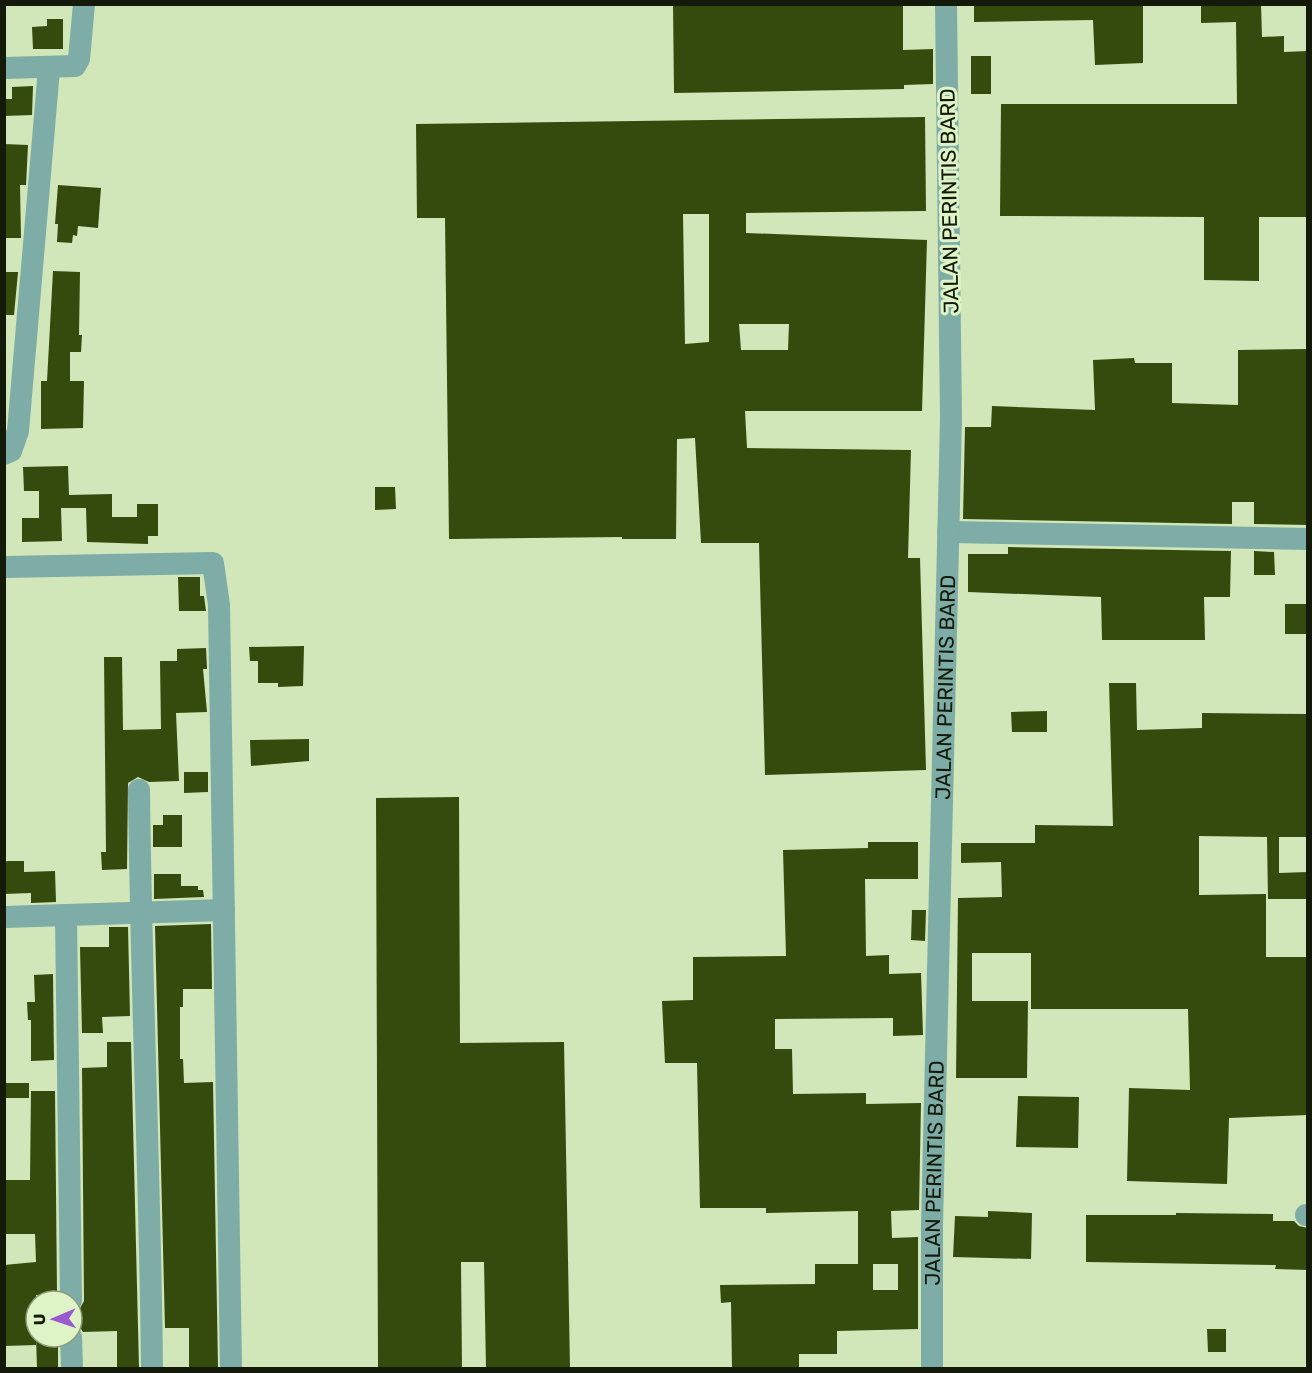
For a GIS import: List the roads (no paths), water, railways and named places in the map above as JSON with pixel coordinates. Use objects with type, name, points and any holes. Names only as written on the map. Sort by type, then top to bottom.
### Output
[{"type":"street","points":[[4,68],[49,69],[75,66],[79,59],[84,4]]},
{"type":"street","name":"JALAN PERINTIS BARD","points":[[932,1368],[932,1226],[948,532],[951,288],[946,4]]},
{"type":"street","points":[[4,454],[11,451],[18,432],[49,69]]},
{"type":"street","points":[[948,532],[1308,539]]},
{"type":"street","points":[[4,567],[213,563],[219,605],[231,1368]]},
{"type":"street","points":[[140,790],[140,915],[146,1042],[145,1122],[150,1162],[152,1368]]},
{"type":"street","points":[[4,917],[140,915],[224,910]]},
{"type":"street","points":[[66,916],[71,1289]]},
{"type":"street","points":[[71,1349],[72,1368]]}]
